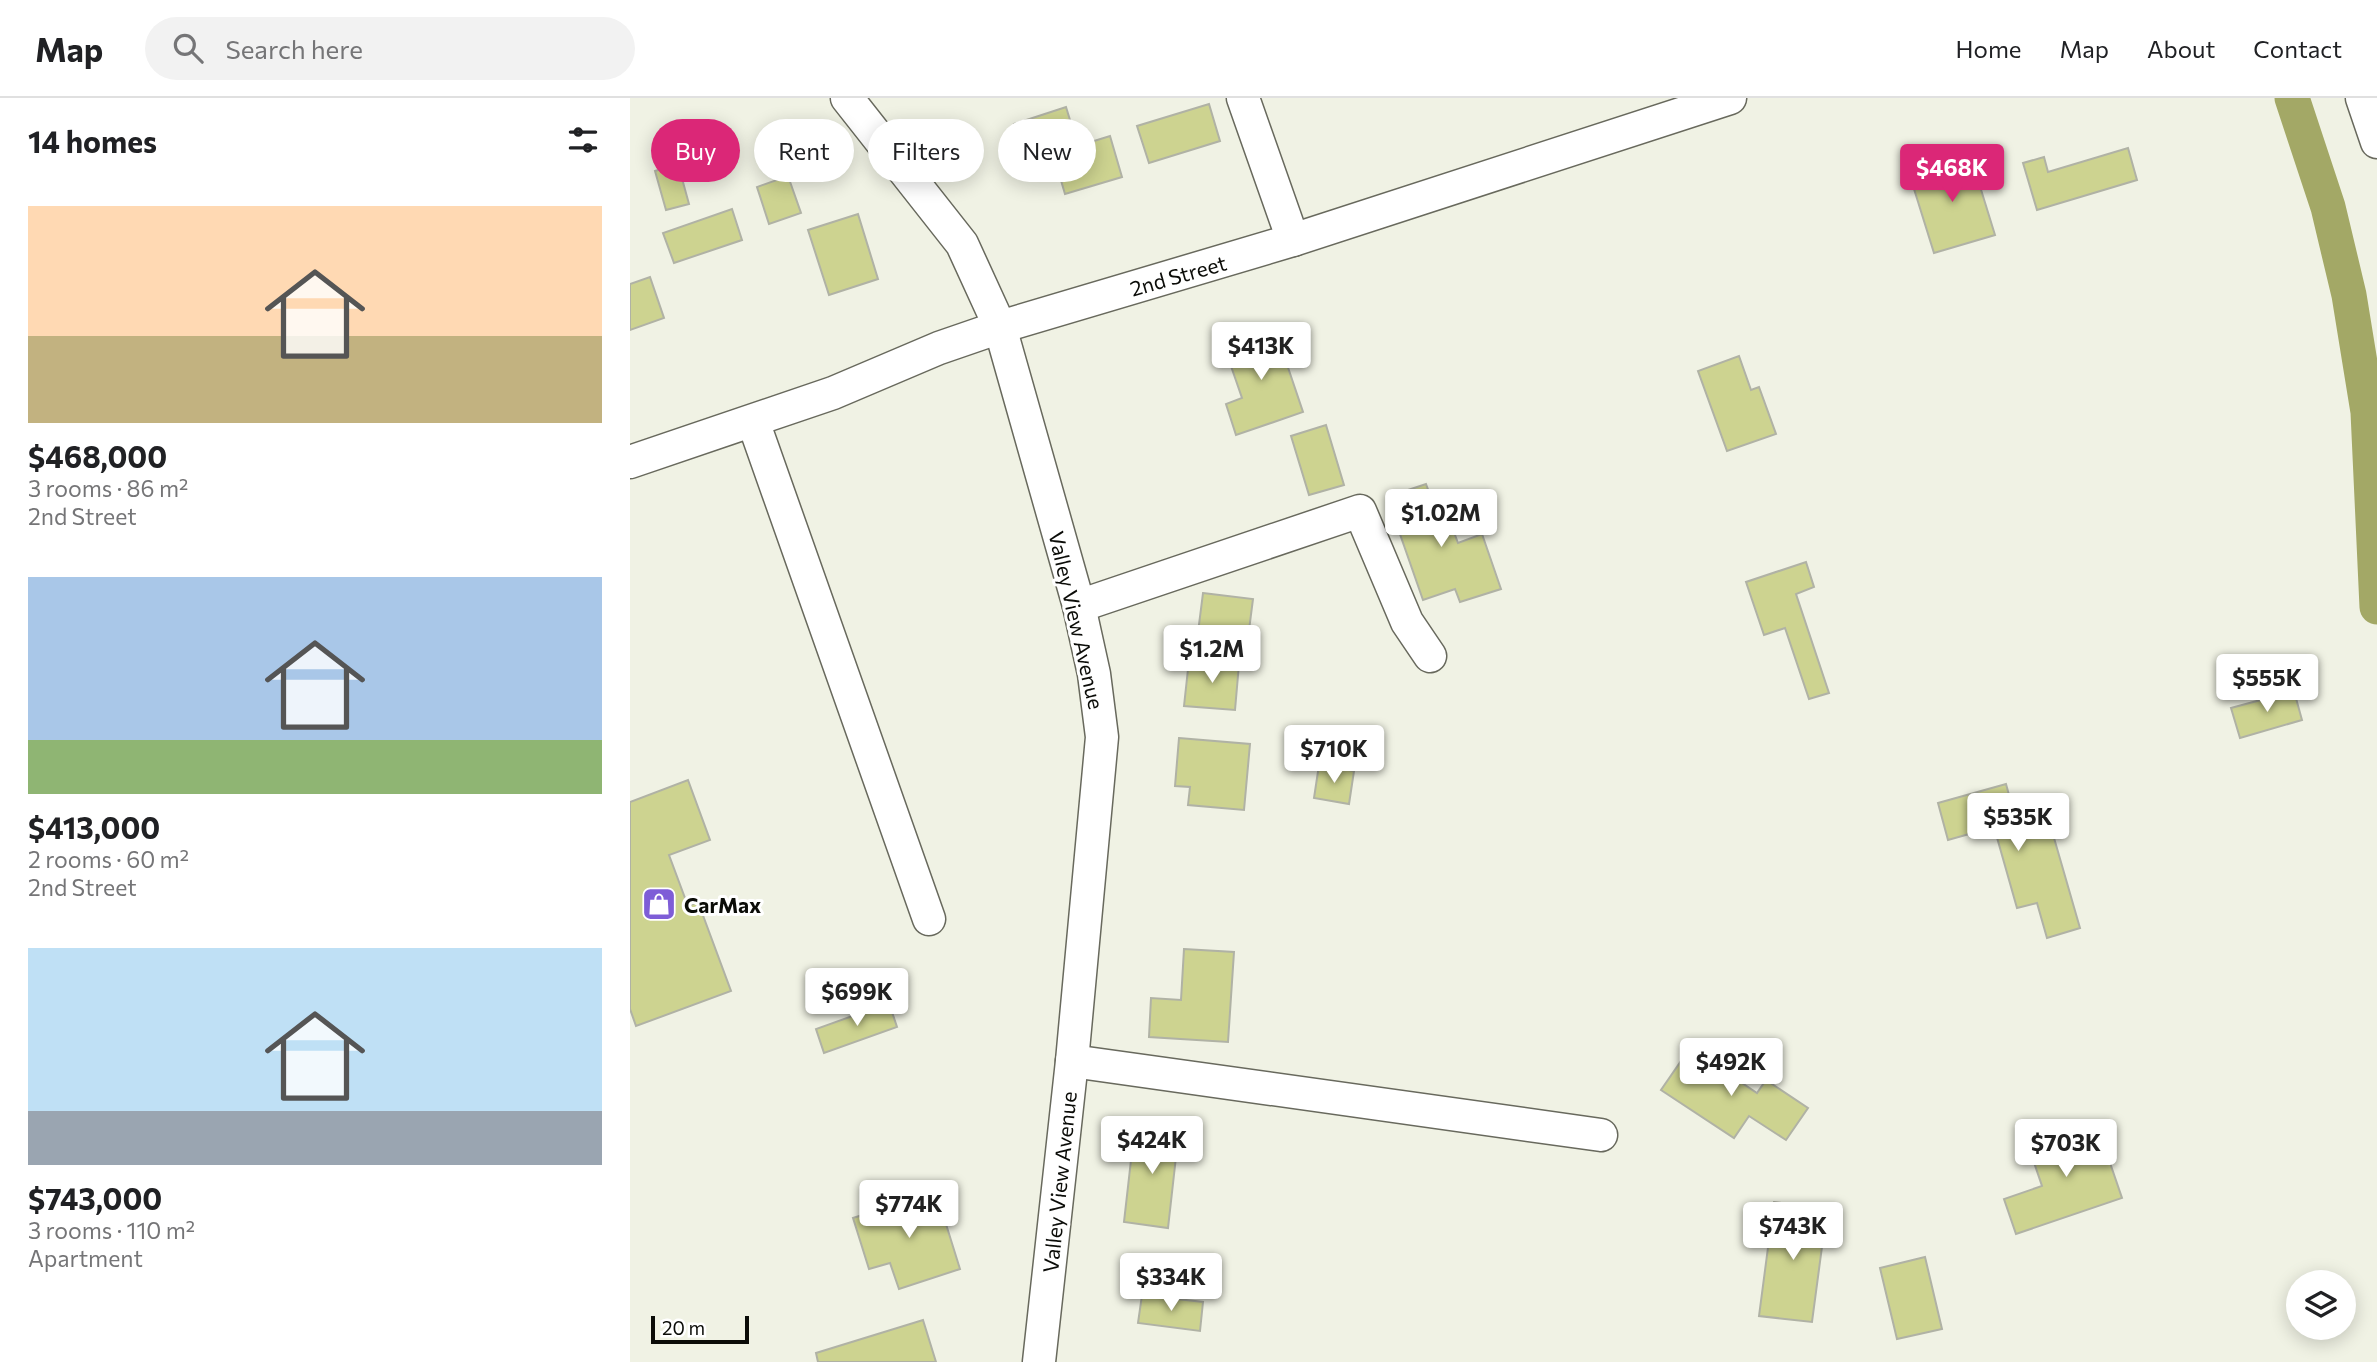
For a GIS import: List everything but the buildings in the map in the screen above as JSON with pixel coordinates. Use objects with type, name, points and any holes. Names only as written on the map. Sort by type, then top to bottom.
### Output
[{"type":"street","name":"Valley View Avenue","points":[[847,98],[962,244],[1000,327],[1079,606],[1094,674],[1102,737],[1072,1061],[1039,1362]]},
{"type":"street","points":[[1243,98],[1293,240]]},
{"type":"street","name":"2nd Street","points":[[630,462],[833,393],[939,348],[1000,327],[1293,240],[1730,98]]},
{"type":"street","points":[[2362,98],[2377,142]]},
{"type":"street","points":[[752,421],[929,919]]},
{"type":"street","points":[[1079,606],[1360,511],[1407,622],[1430,656]]},
{"type":"street","points":[[1072,1061],[1601,1135]]},
{"type":"waterway","points":[[2292,98],[2328,207],[2349,295],[2368,412],[2377,607]]},
{"type":"place","name":"CarMax","points":[[659,904]]}]
